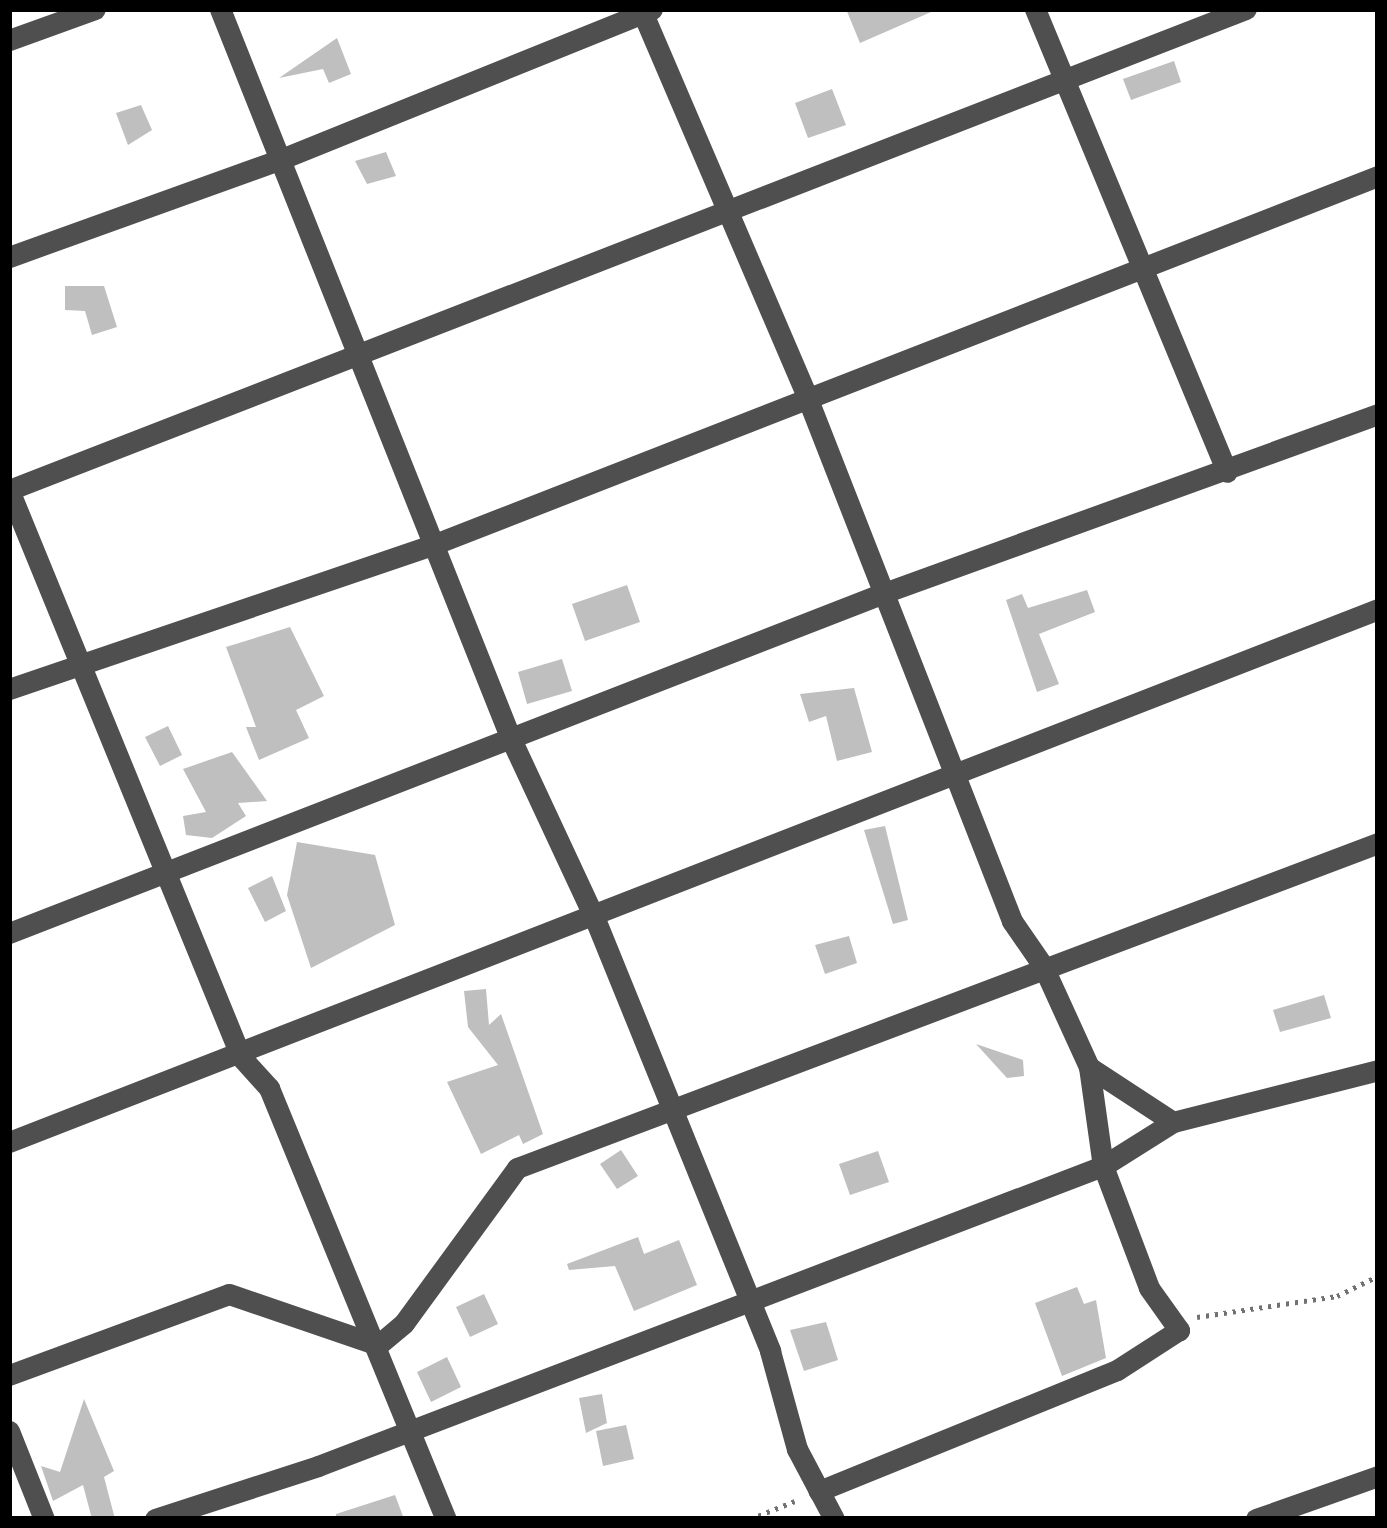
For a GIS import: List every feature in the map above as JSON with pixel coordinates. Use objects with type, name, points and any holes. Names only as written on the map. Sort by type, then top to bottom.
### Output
[{"type":"street","points":[[9,40],[95,9]]},
{"type":"street","points":[[220,9],[362,352],[511,739],[595,919],[671,1108],[747,1300],[797,1449],[834,1519]]},
{"type":"street","points":[[1035,9],[1138,269],[1227,472]]},
{"type":"street","points":[[446,1519],[415,1429],[269,1088],[241,1057],[172,873],[76,662],[9,490],[1246,9]]},
{"type":"street","points":[[9,257],[279,160],[645,10],[723,209],[807,397],[1012,921],[1043,966],[1089,1067],[1103,1166],[1149,1288],[1179,1330],[1117,1370],[819,1492]]},
{"type":"street","points":[[9,688],[435,544],[1378,176]]},
{"type":"street","points":[[9,932],[172,873],[881,594],[1378,414]]},
{"type":"street","points":[[9,1142],[241,1057],[595,919],[952,771],[1378,610]]},
{"type":"street","points":[[378,1345],[404,1323],[517,1168],[1378,843]]},
{"type":"street","points":[[1089,1067],[1173,1122]]},
{"type":"street","points":[[155,1519],[415,1429],[1103,1166],[1173,1122],[1378,1070]]},
{"type":"street","points":[[9,1375],[229,1294],[378,1345]]},
{"type":"street","points":[[9,1431],[44,1519]]},
{"type":"street","points":[[1256,1519],[1378,1476]]},
{"type":"path","points":[[1179,1330],[1190,1318],[1337,1296],[1378,1276]]},
{"type":"path","points":[[750,1519],[819,1492]]},
{"type":"building","points":[[846,9],[938,9],[860,43]]},
{"type":"building","points":[[337,38],[351,74],[329,83],[323,69],[279,78]]},
{"type":"building","points":[[1174,61],[1181,82],[1131,100],[1123,79]]},
{"type":"building","points":[[832,89],[846,125],[808,138],[795,103]]},
{"type":"building","points":[[141,105],[152,130],[128,145],[116,113]]},
{"type":"building","points":[[386,152],[396,176],[367,184],[355,161]]},
{"type":"building","points":[[65,286],[104,286],[117,327],[92,335],[85,311],[65,310]]},
{"type":"building","points":[[627,585],[640,622],[585,641],[572,604]]},
{"type":"building","points":[[1087,590],[1095,612],[1039,634],[1059,684],[1037,692],[1006,600],[1022,594],[1028,608]]},
{"type":"building","points":[[290,627],[324,696],[296,710],[309,738],[259,760],[246,727],[256,727],[226,647]]},
{"type":"building","points":[[562,659],[572,691],[527,704],[518,672]]},
{"type":"building","points":[[854,688],[872,752],[837,761],[826,716],[809,722],[800,694]]},
{"type":"building","points":[[168,726],[182,755],[160,766],[145,737]]},
{"type":"building","points":[[232,752],[267,801],[238,803],[246,816],[212,838],[186,835],[183,816],[206,812],[183,769]]},
{"type":"building","points":[[885,826],[908,920],[893,924],[864,830]]},
{"type":"building","points":[[297,842],[375,855],[395,925],[311,968],[287,895]]},
{"type":"building","points":[[272,876],[286,911],[265,922],[248,888]]},
{"type":"building","points":[[849,936],[857,963],[825,974],[815,945]]},
{"type":"building","points":[[486,989],[489,1025],[501,1014],[543,1134],[523,1144],[519,1135],[481,1154],[447,1082],[498,1065],[468,1027],[464,991]]},
{"type":"building","points":[[1324,995],[1331,1018],[1280,1032],[1273,1010]]},
{"type":"building","points":[[976,1044],[1023,1060],[1024,1076],[1007,1078]]},
{"type":"building","points":[[621,1150],[638,1176],[617,1189],[600,1164]]},
{"type":"building","points":[[878,1151],[889,1182],[850,1195],[839,1164]]},
{"type":"building","points":[[638,1237],[644,1254],[679,1240],[697,1285],[634,1311],[615,1266],[569,1270],[567,1264]]},
{"type":"building","points":[[1077,1287],[1084,1304],[1096,1300],[1106,1358],[1062,1376],[1035,1303]]},
{"type":"building","points":[[484,1294],[498,1324],[470,1337],[456,1307]]},
{"type":"building","points":[[826,1322],[838,1360],[804,1371],[790,1330]]},
{"type":"building","points":[[447,1357],[461,1387],[431,1402],[417,1372]]},
{"type":"building","points":[[602,1394],[607,1423],[586,1433],[579,1398]]},
{"type":"building","points":[[84,1399],[114,1471],[104,1477],[115,1519],[92,1519],[83,1485],[53,1501],[41,1466],[60,1472]]},
{"type":"building","points":[[626,1425],[634,1459],[603,1466],[596,1431]]},
{"type":"building","points":[[395,1495],[404,1519],[336,1519],[336,1514]]}]
